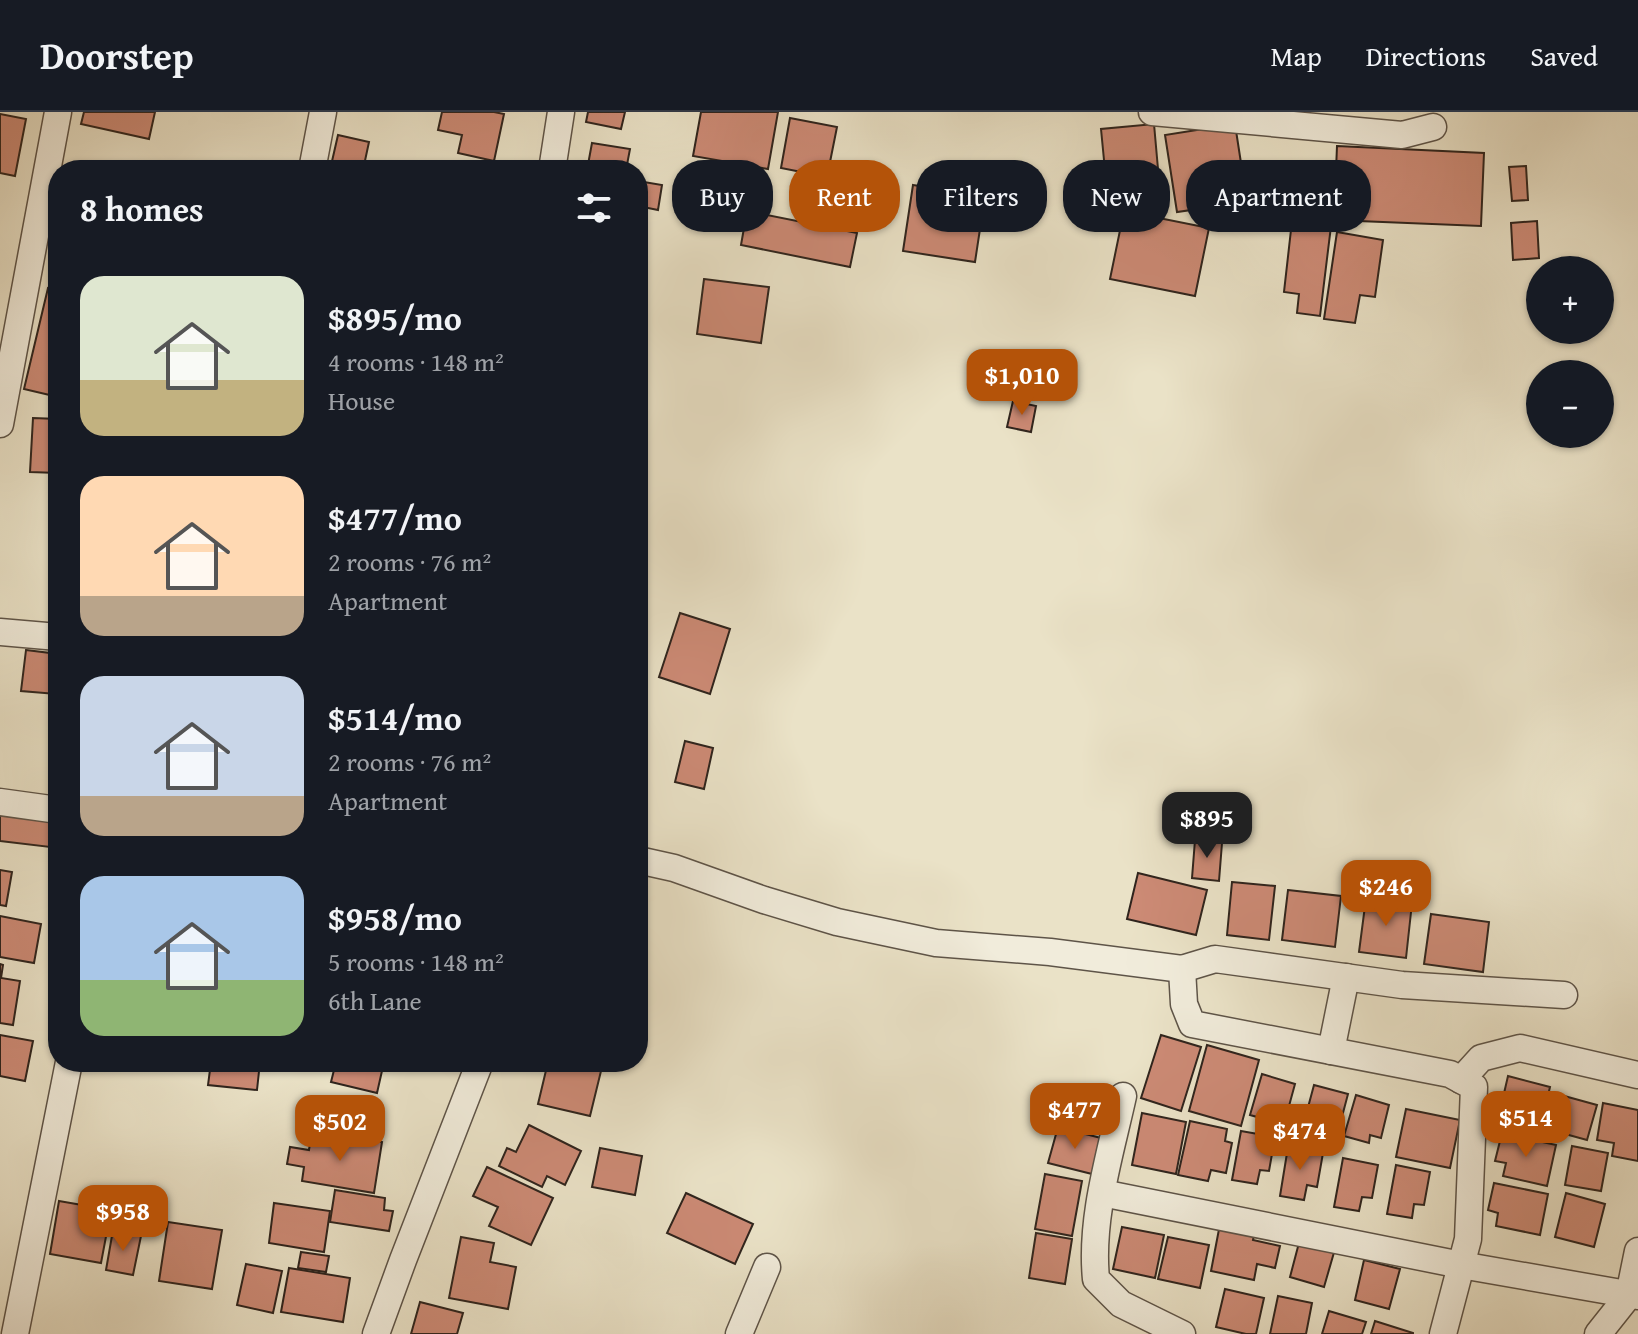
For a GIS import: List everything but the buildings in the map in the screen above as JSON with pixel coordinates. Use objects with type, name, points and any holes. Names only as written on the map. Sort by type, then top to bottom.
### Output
[{"type":"street","points":[[49,160],[58,112]]},
{"type":"street","points":[[314,160],[323,112]]},
{"type":"street","points":[[554,160],[561,112]]},
{"type":"street","points":[[1152,112],[1402,135],[1433,127]]},
{"type":"street","points":[[0,424],[48,166]]},
{"type":"street","points":[[0,632],[48,636]]},
{"type":"street","points":[[0,802],[48,809]]},
{"type":"street","points":[[648,862],[837,922],[936,943],[1050,952],[1182,969],[1215,959],[1402,985],[1564,995]]},
{"type":"street","points":[[1182,969],[1184,1004],[1192,1024],[1450,1074],[1474,1087],[1468,1239],[1443,1334]]},
{"type":"street","points":[[1331,1051],[1346,977]]},
{"type":"street","points":[[1461,1080],[1481,1058],[1520,1048],[1638,1075]]},
{"type":"street","points":[[15,1334],[67,1072]]},
{"type":"street","points":[[376,1334],[476,1072]]},
{"type":"street","points":[[1123,1096],[1093,1251],[1096,1279],[1121,1304],[1182,1334]]},
{"type":"street","points":[[1102,1193],[1461,1265],[1634,1295]]},
{"type":"street","points":[[1598,1334],[1634,1295],[1638,1251]]},
{"type":"street","points":[[739,1334],[767,1267]]}]
